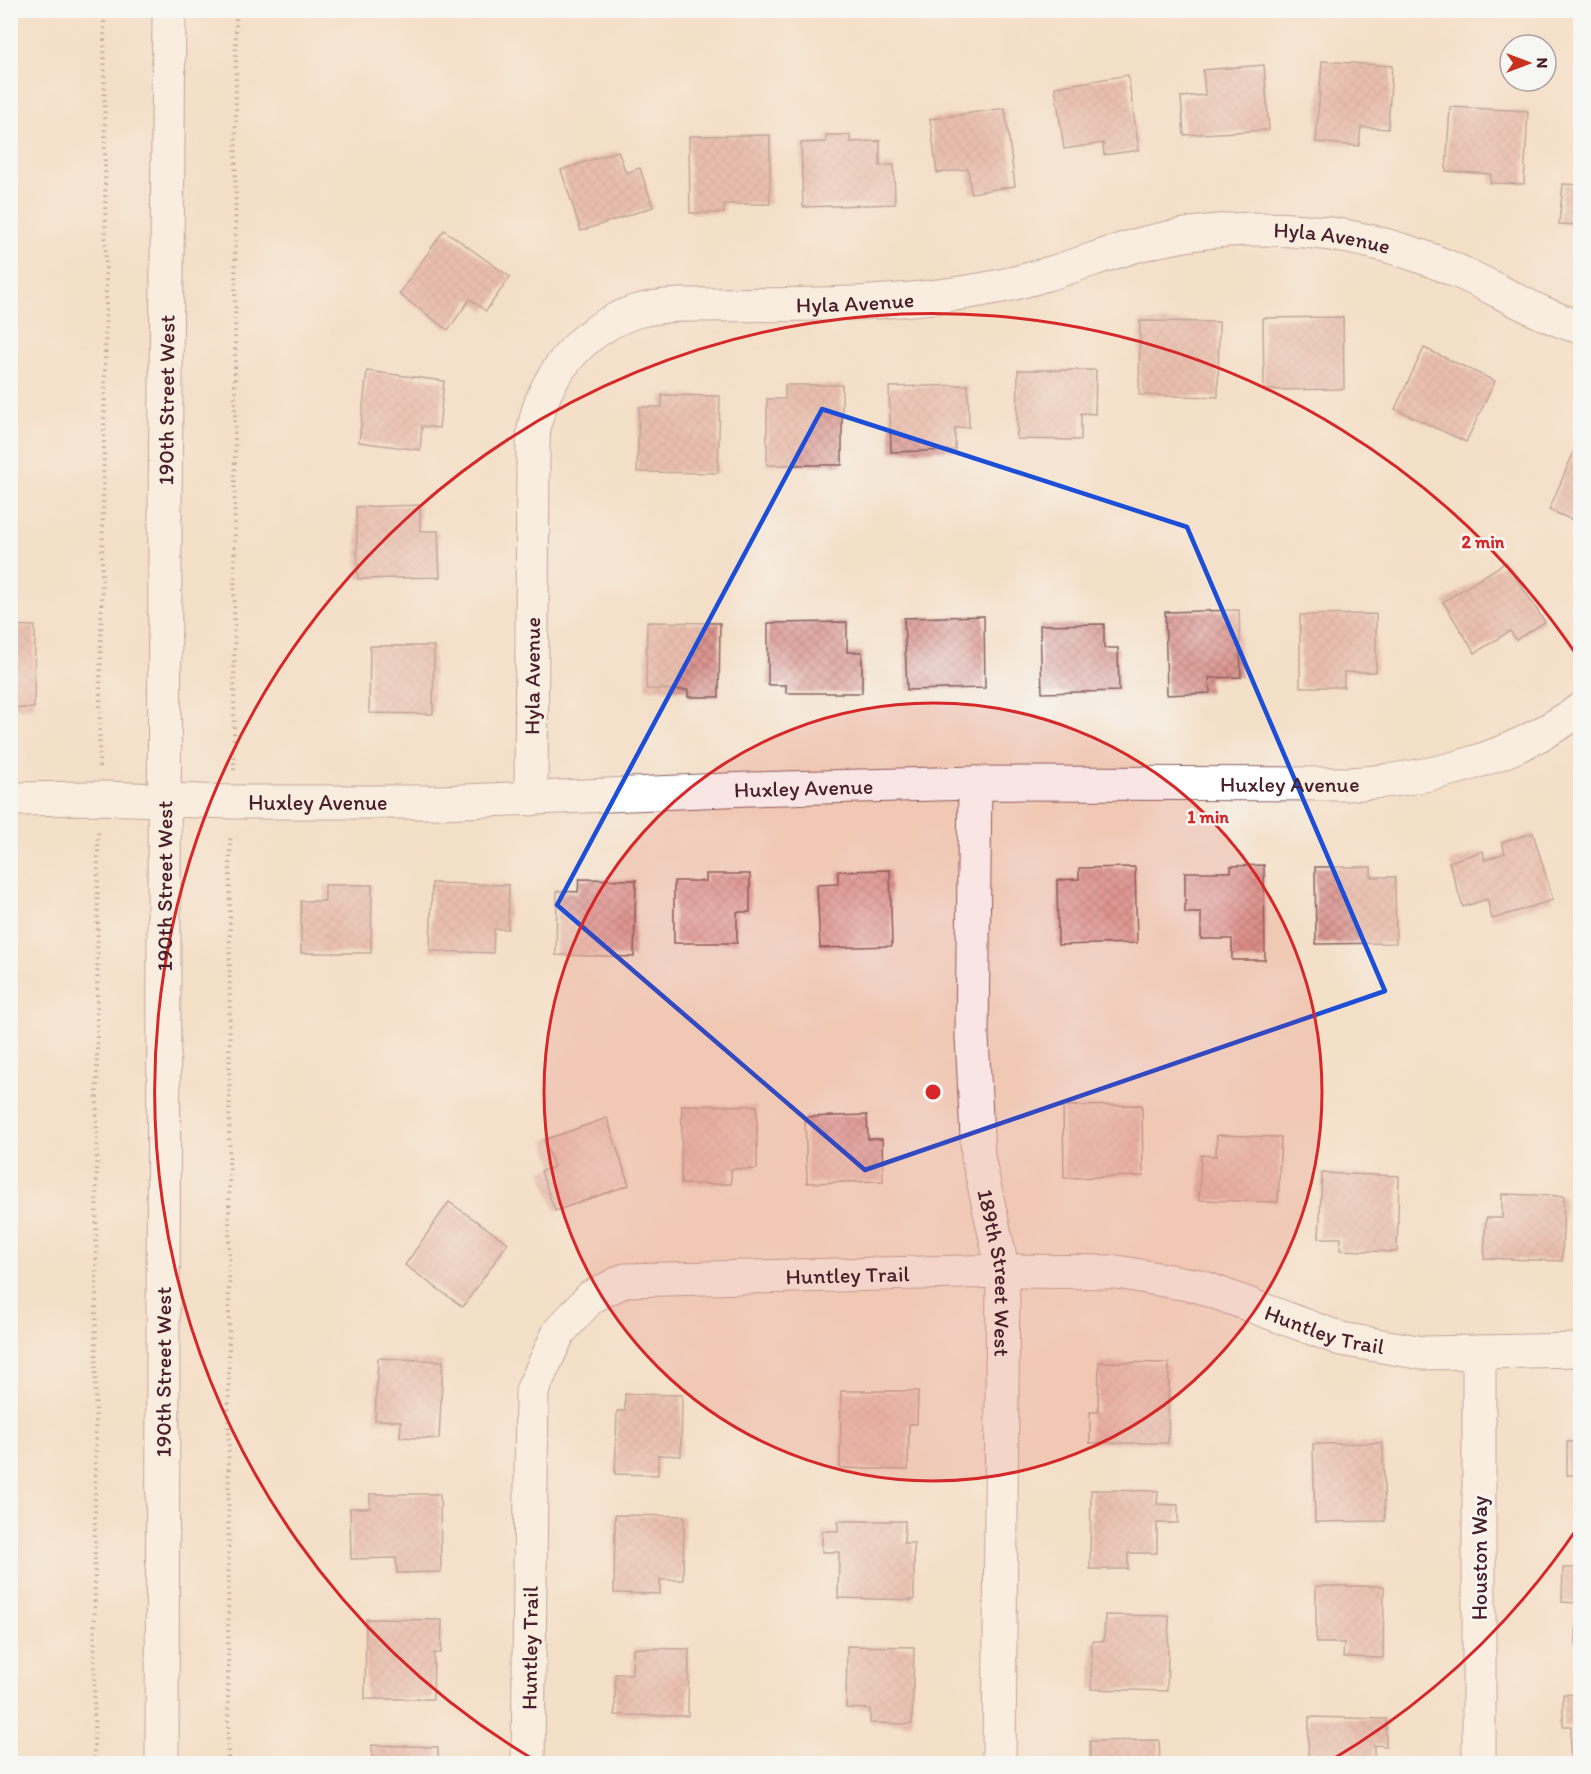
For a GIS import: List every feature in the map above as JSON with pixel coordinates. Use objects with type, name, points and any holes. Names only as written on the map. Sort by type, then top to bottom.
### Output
[{"type":"street","name":"190th Street West","points":[[162,1764],[169,10]]},
{"type":"street","name":"Hyla Avenue","points":[[531,799],[534,429],[549,386],[561,366],[593,333],[613,321],[634,312],[680,305],[846,304],[896,302],[947,296],[1017,282],[1136,246],[1178,237],[1220,231],[1262,229],[1304,231],[1388,246],[1467,275],[1535,311],[1581,327]]},
{"type":"street","name":"Huxley Avenue","points":[[10,799],[429,802],[749,789],[975,783],[1348,784],[1386,782],[1459,768],[1495,756],[1530,741],[1581,710]]},
{"type":"street","name":"189th Street West","points":[[975,783],[972,1036],[978,1157],[1003,1271],[999,1764]]},
{"type":"street","name":"Huntley Trail","points":[[528,1764],[532,1391],[559,1332],[591,1297],[625,1280],[1003,1271],[1117,1272],[1199,1287],[1341,1339],[1423,1353],[1581,1350]]},
{"type":"street","name":"Houston Way","points":[[1479,1352],[1479,1764]]},
{"type":"path","points":[[94,1764],[99,798],[106,307],[104,10]]},
{"type":"path","points":[[228,1764],[230,842],[233,826],[236,10]]},
{"type":"highlighted area","points":[[822,409],[1187,527],[1385,991],[865,1170],[557,905]]},
{"type":"building","points":[[1322,61],[1392,66],[1388,129],[1361,127],[1359,146],[1316,142]]},
{"type":"building","points":[[1264,65],[1269,130],[1184,135],[1181,97],[1205,95],[1203,70]]},
{"type":"building","points":[[1128,75],[1139,150],[1104,155],[1103,143],[1064,149],[1055,87]]},
{"type":"building","points":[[1450,107],[1528,111],[1524,184],[1490,183],[1491,174],[1446,171]]},
{"type":"building","points":[[1005,108],[1015,186],[971,193],[968,169],[937,173],[930,119]]},
{"type":"building","points":[[770,135],[770,204],[724,204],[724,213],[690,213],[689,136]]},
{"type":"building","points":[[826,135],[850,135],[850,142],[880,141],[880,166],[894,165],[895,204],[803,207],[801,143],[826,142]]},
{"type":"building","points":[[618,151],[626,173],[640,168],[653,207],[581,231],[561,170]]},
{"type":"building","points":[[1563,184],[1580,185],[1580,225],[1559,224]]},
{"type":"building","points":[[444,230],[510,277],[486,311],[470,299],[448,330],[399,294]]},
{"type":"building","points":[[1343,317],[1344,389],[1264,390],[1263,318]]},
{"type":"building","points":[[1140,321],[1219,322],[1218,397],[1139,395]]},
{"type":"building","points":[[1424,348],[1495,381],[1466,442],[1395,409]]},
{"type":"building","points":[[1018,370],[1096,370],[1095,414],[1081,413],[1081,440],[1017,439]]},
{"type":"building","points":[[367,371],[444,381],[439,428],[422,426],[420,450],[359,442]]},
{"type":"building","points":[[785,385],[842,385],[842,465],[767,465],[767,399],[785,399]]},
{"type":"building","points":[[968,385],[969,427],[955,428],[955,450],[891,452],[889,387]]},
{"type":"building","points":[[662,395],[720,396],[718,473],[637,472],[639,407],[662,407]]},
{"type":"building","points":[[1580,437],[1580,523],[1549,510]]},
{"type":"building","points":[[420,505],[420,531],[438,531],[440,577],[358,579],[356,507]]},
{"type":"building","points":[[1506,562],[1545,622],[1516,640],[1510,631],[1475,653],[1443,602]]},
{"type":"building","points":[[1239,610],[1241,677],[1209,678],[1210,693],[1167,695],[1165,612]]},
{"type":"building","points":[[1376,614],[1376,672],[1344,672],[1344,687],[1300,687],[1300,615]]},
{"type":"building","points":[[984,616],[985,688],[907,690],[904,618]]},
{"type":"building","points":[[647,622],[720,623],[719,697],[688,697],[688,690],[646,689]]},
{"type":"building","points":[[847,622],[847,652],[862,652],[862,693],[786,693],[786,685],[768,685],[768,623]]},
{"type":"building","points":[[1104,624],[1104,648],[1118,648],[1119,691],[1042,693],[1040,625]]},
{"type":"building","points":[[10,625],[35,626],[34,708],[10,708]]},
{"type":"building","points":[[370,646],[434,646],[433,714],[369,713]]},
{"type":"building","points":[[1533,833],[1553,900],[1492,919],[1487,899],[1463,907],[1449,862],[1483,851],[1485,860],[1505,853],[1502,842]]},
{"type":"building","points":[[1264,865],[1265,960],[1232,960],[1232,939],[1201,939],[1201,913],[1185,913],[1185,872],[1231,872],[1231,866]]},
{"type":"building","points":[[1135,867],[1137,943],[1058,945],[1057,880],[1079,879],[1079,868]]},
{"type":"building","points":[[1315,867],[1371,867],[1371,877],[1395,877],[1396,943],[1316,944]]},
{"type":"building","points":[[890,870],[892,946],[820,948],[817,885],[838,884],[838,871]]},
{"type":"building","points":[[706,874],[750,874],[750,912],[737,912],[737,943],[674,943],[674,881],[706,881]]},
{"type":"building","points":[[579,879],[636,880],[634,957],[556,955],[557,891],[578,892]]},
{"type":"building","points":[[432,883],[509,885],[508,929],[494,929],[493,953],[430,951]]},
{"type":"building","points":[[325,885],[372,885],[371,953],[301,953],[301,901],[325,901]]},
{"type":"building","points":[[682,1105],[757,1106],[757,1169],[731,1169],[731,1184],[681,1184]]},
{"type":"building","points":[[1142,1105],[1143,1176],[1064,1178],[1063,1106]]},
{"type":"building","points":[[867,1115],[868,1139],[882,1139],[883,1181],[807,1183],[805,1117]]},
{"type":"building","points":[[607,1118],[629,1185],[555,1211],[541,1171],[554,1167],[544,1140]]},
{"type":"building","points":[[1217,1135],[1281,1137],[1278,1202],[1199,1200],[1201,1155],[1216,1156]]},
{"type":"building","points":[[1322,1173],[1399,1176],[1397,1252],[1340,1250],[1341,1238],[1319,1238]]},
{"type":"building","points":[[1502,1194],[1564,1196],[1562,1261],[1484,1258],[1486,1218],[1502,1218]]},
{"type":"building","points":[[449,1202],[508,1243],[463,1307],[405,1265]]},
{"type":"building","points":[[378,1358],[443,1361],[439,1439],[400,1437],[401,1421],[375,1420]]},
{"type":"building","points":[[1099,1362],[1169,1363],[1168,1443],[1090,1443],[1090,1412],[1098,1412]]},
{"type":"building","points":[[841,1391],[918,1391],[917,1424],[909,1424],[908,1470],[840,1468]]},
{"type":"building","points":[[625,1394],[682,1395],[681,1456],[658,1455],[658,1475],[615,1474],[617,1411],[625,1411]]},
{"type":"building","points":[[1567,1442],[1580,1442],[1580,1475],[1567,1475]]},
{"type":"building","points":[[1383,1443],[1385,1521],[1315,1522],[1313,1444]]},
{"type":"building","points":[[1091,1490],[1158,1491],[1157,1504],[1178,1505],[1178,1523],[1157,1523],[1157,1553],[1128,1553],[1128,1569],[1090,1569]]},
{"type":"building","points":[[370,1494],[440,1494],[441,1572],[397,1573],[396,1558],[351,1559],[350,1508],[370,1508]]},
{"type":"building","points":[[615,1515],[684,1516],[683,1580],[660,1580],[660,1594],[614,1593]]},
{"type":"building","points":[[838,1521],[905,1521],[904,1543],[914,1543],[914,1600],[838,1598],[839,1552],[822,1552],[822,1531],[838,1531]]},
{"type":"building","points":[[1563,1568],[1580,1568],[1580,1645],[1576,1645],[1577,1603],[1562,1602]]},
{"type":"building","points":[[1316,1586],[1384,1586],[1383,1658],[1343,1657],[1344,1643],[1316,1643]]},
{"type":"building","points":[[1105,1615],[1169,1616],[1167,1691],[1091,1689],[1092,1641],[1104,1641]]},
{"type":"building","points":[[366,1619],[442,1620],[441,1653],[434,1653],[433,1699],[365,1699]]},
{"type":"building","points":[[847,1646],[914,1647],[912,1724],[870,1723],[870,1709],[846,1708]]},
{"type":"building","points":[[633,1648],[689,1649],[688,1716],[615,1715],[615,1674],[632,1674]]},
{"type":"building","points":[[1563,1694],[1580,1695],[1580,1764],[1570,1764],[1571,1726],[1563,1726]]},
{"type":"building","points":[[1309,1717],[1386,1719],[1386,1746],[1374,1745],[1374,1764],[1308,1764]]},
{"type":"building","points":[[1159,1740],[1160,1764],[1090,1764],[1090,1741]]},
{"type":"building","points":[[372,1745],[438,1747],[438,1764],[372,1764]]}]
